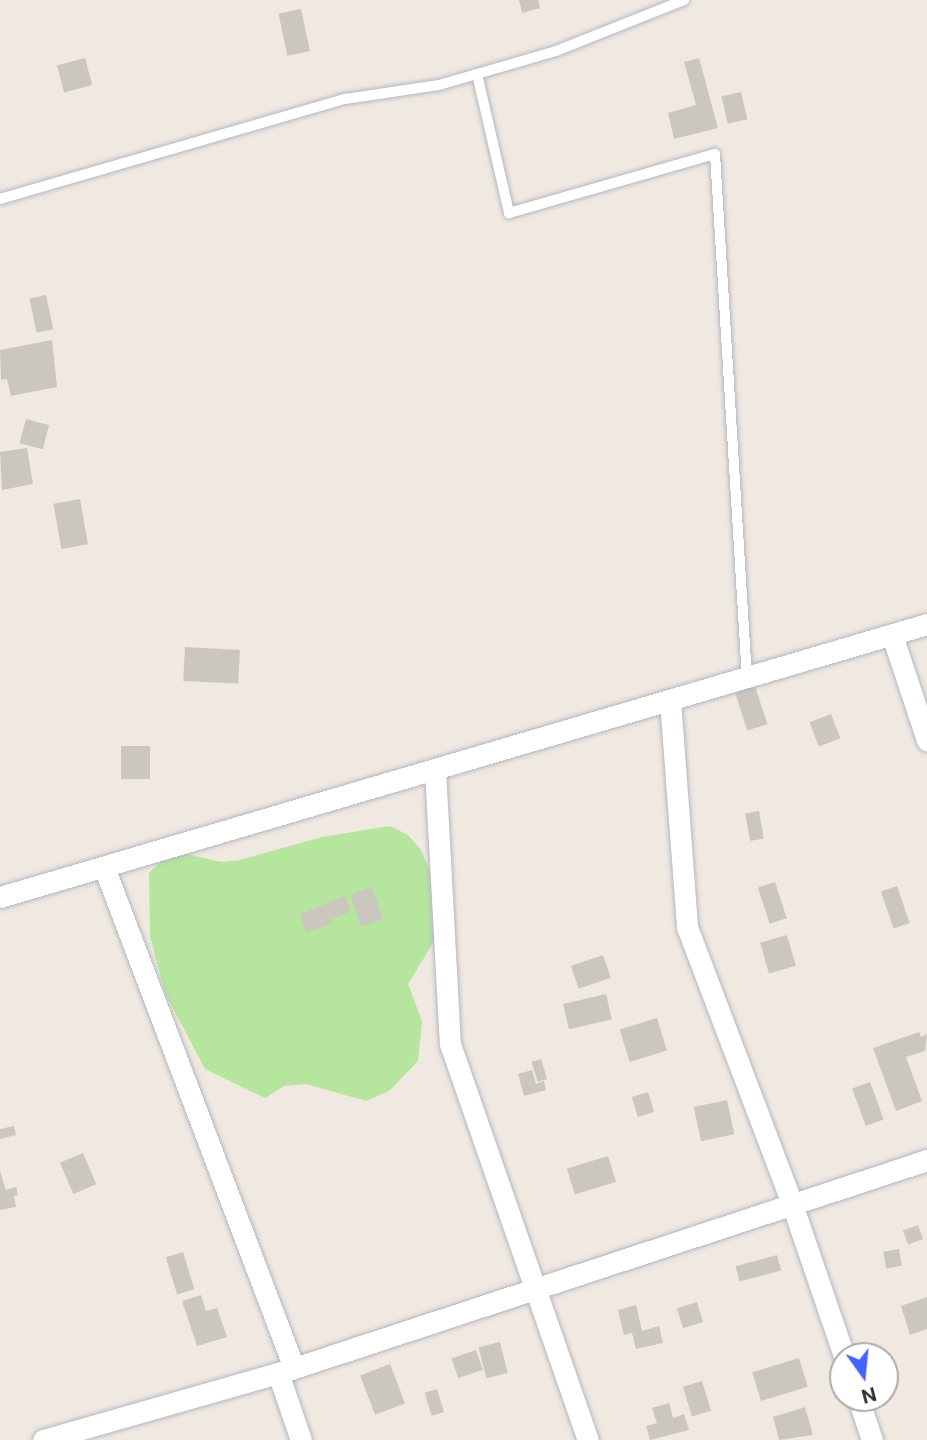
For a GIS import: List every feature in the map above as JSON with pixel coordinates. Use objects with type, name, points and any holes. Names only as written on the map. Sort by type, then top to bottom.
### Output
[{"type":"street","points":[[0,897],[927,624]]},
{"type":"street","points":[[892,635],[927,740]]},
{"type":"street","points":[[670,700],[687,927],[792,1204],[839,1342]]},
{"type":"street","points":[[435,769],[450,1044],[588,1440]]},
{"type":"street","points":[[104,867],[286,1370],[301,1440]]},
{"type":"street","points":[[43,1440],[286,1370],[927,1160]]},
{"type":"street","points":[[863,1412],[872,1440]]},
{"type":"lane","points":[[0,199],[345,99],[409,92],[477,74],[556,51],[684,0]]},
{"type":"lane","points":[[477,74],[509,213],[715,154],[747,678]]},
{"type":"green space","points":[[390,826],[408,835],[421,850],[437,887],[442,928],[408,984],[422,1021],[418,1061],[389,1091],[366,1101],[306,1084],[284,1086],[265,1098],[205,1069],[165,993],[150,936],[149,873],[165,858],[182,853],[221,862],[240,860],[322,837]]},
{"type":"building","points":[[519,0],[538,0],[540,8],[522,13]]},
{"type":"building","points":[[301,9],[310,51],[287,56],[279,14]]},
{"type":"building","points":[[85,58],[92,85],[64,93],[57,66]]},
{"type":"building","points":[[699,58],[718,128],[674,139],[668,113],[696,105],[684,62]]},
{"type":"building","points":[[741,92],[747,119],[728,124],[722,96]]},
{"type":"building","points":[[46,295],[53,329],[37,333],[29,299]]},
{"type":"building","points":[[52,340],[57,387],[11,396],[7,379],[1,380],[0,350]]},
{"type":"building","points":[[26,419],[49,425],[43,449],[20,443]]},
{"type":"building","points":[[27,448],[33,484],[2,490],[0,452]]},
{"type":"building","points":[[80,499],[88,544],[61,549],[53,504]]},
{"type":"building","points":[[185,647],[240,650],[238,684],[183,681]]},
{"type":"building","points":[[755,686],[767,724],[747,731],[735,692]]},
{"type":"building","points":[[831,714],[840,738],[819,747],[810,722]]},
{"type":"building","points":[[121,746],[150,746],[150,779],[121,779]]},
{"type":"building","points":[[759,811],[764,839],[750,841],[745,813]]},
{"type":"building","points":[[775,882],[787,918],[770,924],[758,888]]},
{"type":"building","points":[[897,886],[910,923],[894,928],[881,892]]},
{"type":"building","points":[[372,887],[383,919],[361,927],[350,894]]},
{"type":"building","points":[[346,896],[351,912],[332,918],[328,908],[332,924],[306,932],[300,914]]},
{"type":"building","points":[[787,935],[796,966],[769,973],[760,943]]},
{"type":"building","points":[[603,955],[611,978],[579,989],[571,966]]},
{"type":"building","points":[[606,994],[612,1019],[569,1029],[563,1004]]},
{"type":"building","points":[[657,1018],[667,1051],[630,1062],[620,1029]]},
{"type":"building","points":[[919,1032],[921,1037],[927,1034],[925,1051],[906,1057],[922,1101],[896,1111],[873,1048]]},
{"type":"building","points":[[541,1059],[547,1079],[538,1082],[531,1062]]},
{"type":"building","points":[[532,1070],[536,1084],[544,1081],[546,1090],[524,1096],[518,1074]]},
{"type":"building","points":[[870,1082],[884,1120],[866,1126],[852,1088]]},
{"type":"building","points":[[648,1092],[654,1112],[638,1117],[632,1097]]},
{"type":"building","points":[[727,1100],[734,1134],[701,1141],[694,1107]]},
{"type":"building","points":[[14,1126],[16,1135],[0,1139],[0,1129]]},
{"type":"building","points":[[83,1153],[96,1184],[73,1194],[60,1163]]},
{"type":"building","points":[[608,1156],[616,1182],[575,1194],[567,1169]]},
{"type":"building","points":[[0,1171],[6,1190],[16,1187],[16,1207],[0,1210]]},
{"type":"building","points":[[918,1225],[923,1239],[908,1245],[903,1230]]},
{"type":"building","points":[[899,1249],[902,1266],[886,1269],[883,1252]]},
{"type":"building","points":[[183,1252],[194,1289],[177,1295],[166,1257]]},
{"type":"building","points":[[777,1255],[781,1270],[740,1282],[735,1266]]},
{"type":"building","points":[[201,1295],[206,1311],[217,1308],[227,1337],[197,1346],[182,1301]]},
{"type":"building","points":[[927,1297],[927,1329],[910,1335],[901,1306]]},
{"type":"building","points":[[697,1302],[703,1322],[683,1328],[677,1308]]},
{"type":"building","points":[[636,1305],[642,1331],[659,1326],[663,1343],[636,1349],[632,1333],[624,1335],[618,1310]]},
{"type":"building","points":[[500,1342],[508,1373],[486,1378],[479,1347]]},
{"type":"building","points":[[476,1350],[483,1370],[458,1378],[451,1358]]},
{"type":"building","points":[[799,1358],[808,1387],[761,1401],[752,1372]]},
{"type":"building","points":[[390,1364],[405,1403],[375,1415],[360,1375]]},
{"type":"building","points":[[702,1381],[711,1411],[692,1416],[683,1387]]},
{"type":"building","points":[[437,1389],[444,1412],[432,1416],[425,1393]]},
{"type":"building","points":[[669,1403],[673,1418],[684,1414],[689,1430],[650,1440],[646,1426],[657,1423],[652,1408]]},
{"type":"building","points":[[805,1407],[813,1435],[779,1440],[773,1417]]}]
